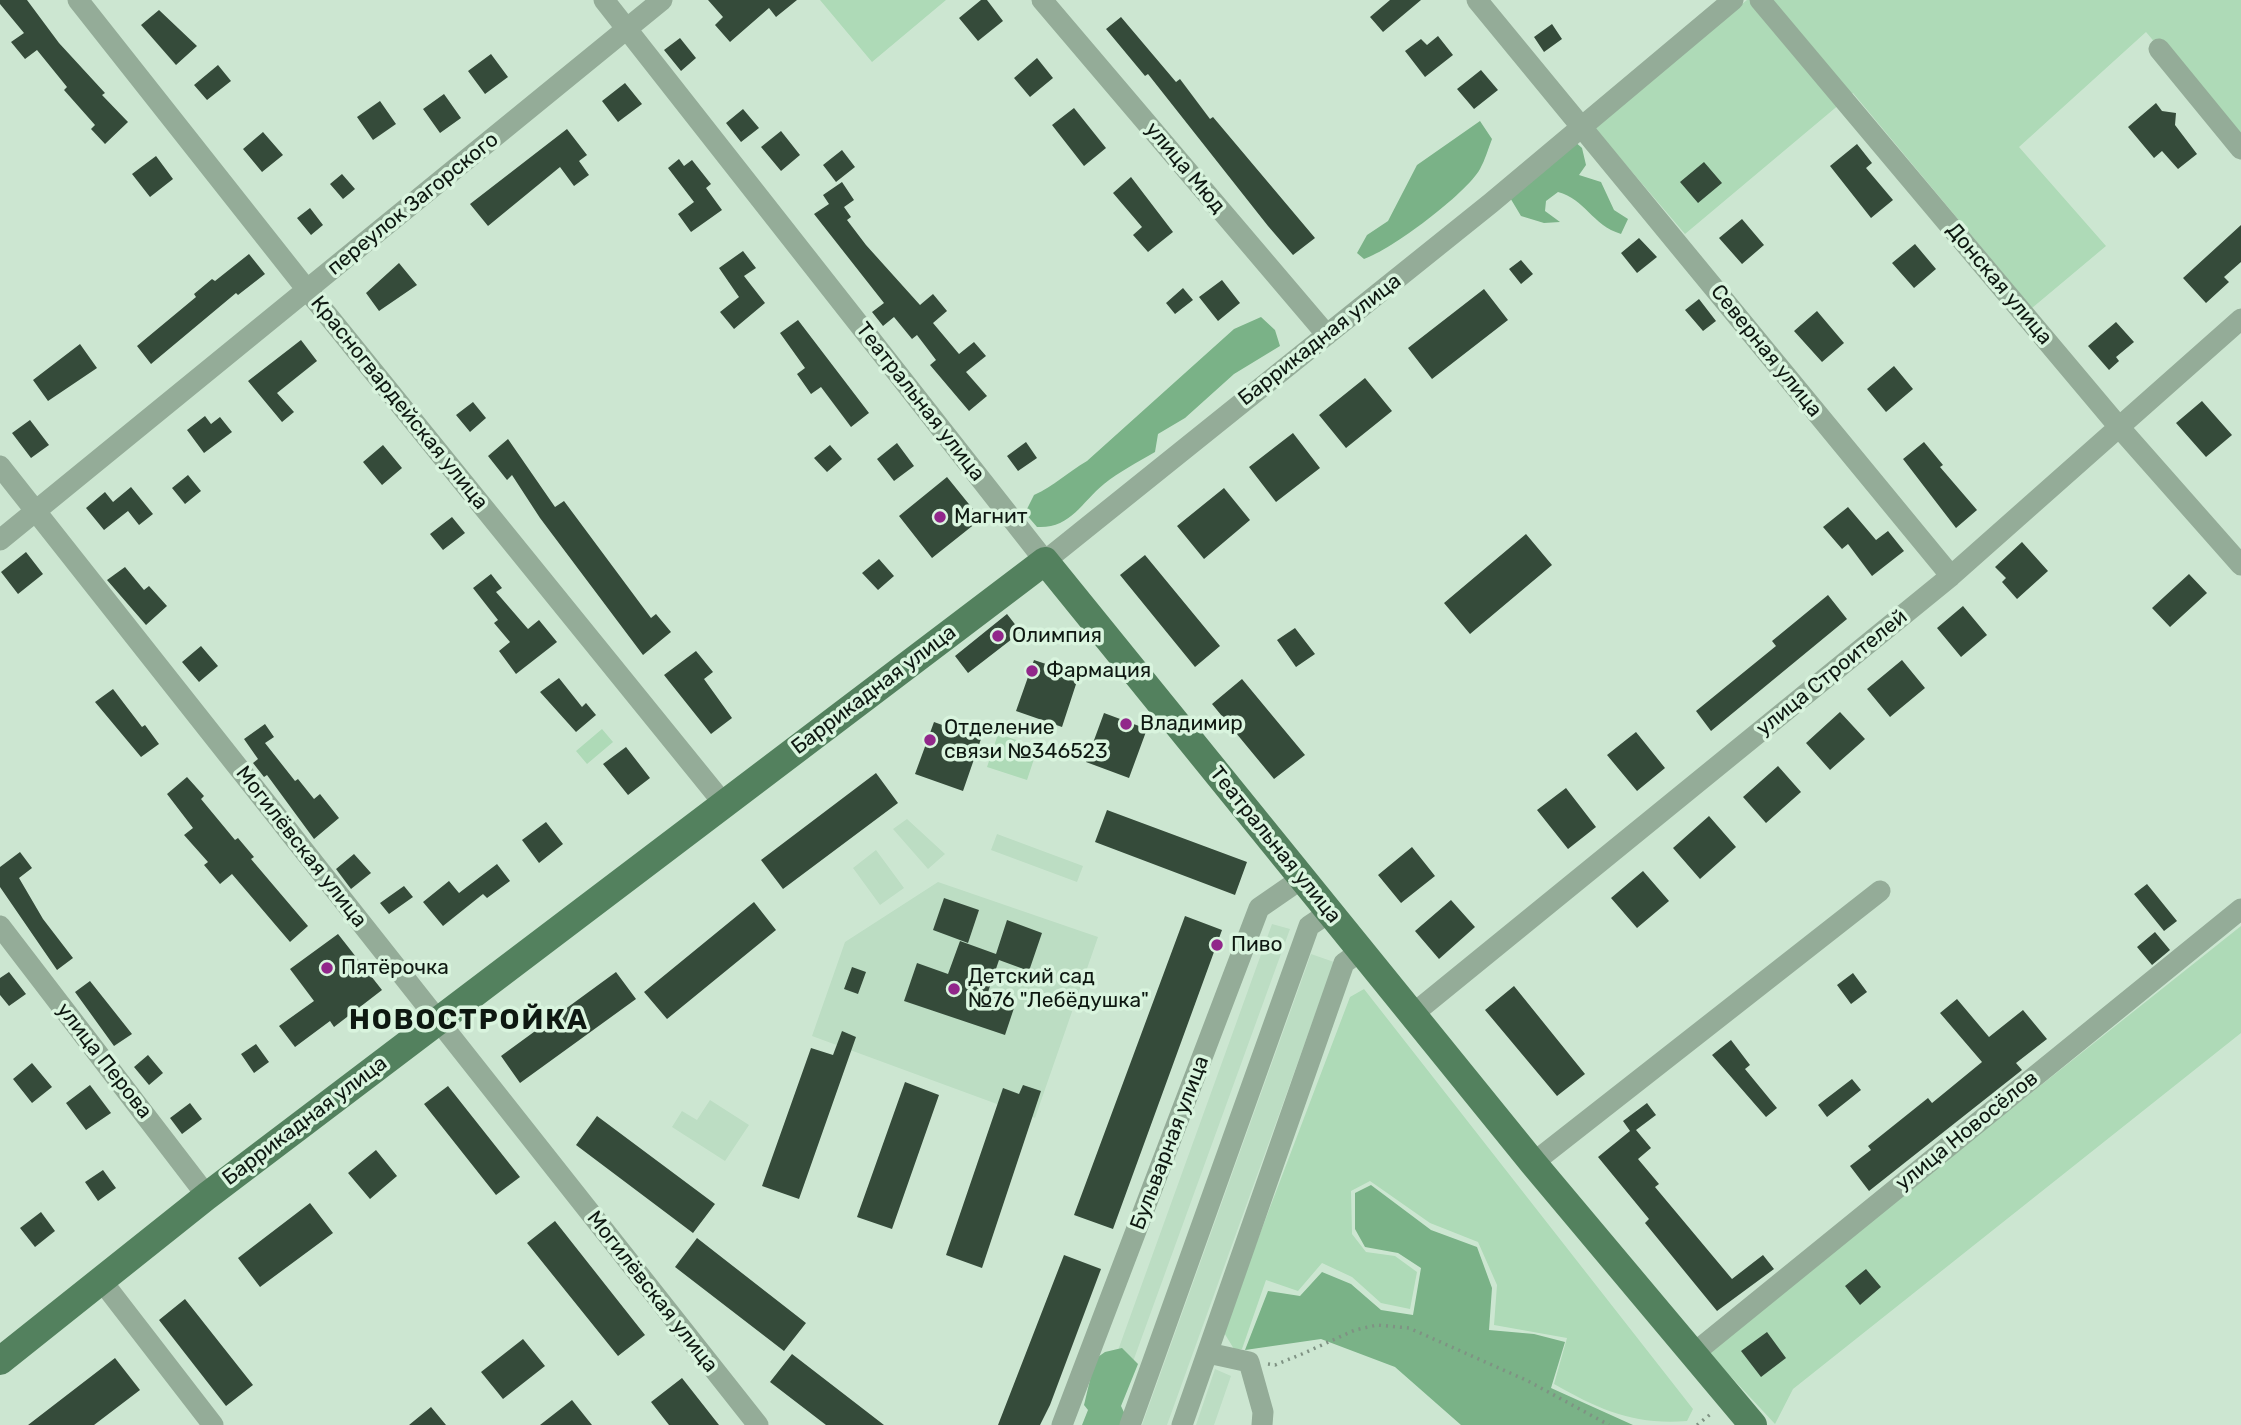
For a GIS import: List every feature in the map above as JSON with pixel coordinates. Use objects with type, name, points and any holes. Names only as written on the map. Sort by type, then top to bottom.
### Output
[{"type":"main road","name":"Баррикадная улица","points":[[0,1360],[207,1196],[1045,561]]},
{"type":"main road","name":"Театральная улица","points":[[1045,561],[1533,1163],[1753,1425]]},
{"type":"street","name":"Красногвардейская улица","points":[[78,0],[308,290],[724,804]]},
{"type":"street","name":"Театральная улица","points":[[604,0],[1045,561]]},
{"type":"street","name":"переулок Загорского","points":[[0,540],[662,0]]},
{"type":"street","name":"улица Мюд","points":[[1042,0],[1327,335]]},
{"type":"street","name":"Северная улица","points":[[1477,0],[1951,576]]},
{"type":"street","name":"Баррикадная улица","points":[[1045,561],[1193,439],[1491,203],[1733,0]]},
{"type":"street","name":"Донская улица","points":[[1760,0],[2119,427],[2241,565]]},
{"type":"street","points":[[2159,50],[2241,149]]},
{"type":"street","name":"улица Строителей","points":[[1413,1014],[1951,576],[2241,319]]},
{"type":"street","name":"Могилёвская улица","points":[[0,466],[758,1425]]},
{"type":"street","name":"Бульварная улица","points":[[1062,1425],[1259,908],[1301,879]]},
{"type":"street","points":[[1533,1163],[1881,891]]},
{"type":"street","name":"улица Новосёлов","points":[[1693,1353],[2241,909]]},
{"type":"street","points":[[1130,1425],[1309,926],[1330,912]]},
{"type":"street","name":"улица Перова","points":[[0,926],[207,1196]]},
{"type":"street","points":[[1182,1425],[1344,963],[1362,951]]},
{"type":"street","points":[[100,1280],[213,1425]]},
{"type":"street","points":[[1208,1353],[1249,1362],[1263,1412],[1262,1425]]},
{"type":"path","points":[[1249,1362],[1275,1365],[1355,1330],[1377,1325],[1409,1328],[1528,1381],[1609,1425]]},
{"type":"shaded area","points":[[820,0],[946,0],[872,62]]},
{"type":"shaded area","points":[[1747,0],[2241,0],[2241,144],[2146,32],[2019,147],[2106,246],[2032,308],[1853,93],[1685,234],[1592,125]]},
{"type":"shaded area","points":[[602,729],[613,742],[587,764],[576,751]]},
{"type":"shaded area","points":[[998,734],[1038,747],[1027,780],[987,767]]},
{"type":"shaded area","points":[[907,819],[945,854],[928,869],[893,829]]},
{"type":"shaded area","points":[[997,834],[1083,866],[1077,882],[991,850]]},
{"type":"shaded area","points":[[876,850],[904,888],[880,905],[853,868]]},
{"type":"shaded area","name":"Детский сад №76 \"Лебёдушка\"","points":[[938,882],[1098,937],[1035,1118],[812,1036],[845,942]]},
{"type":"shaded area","points":[[1272,924],[1290,929],[1110,1425],[1091,1425]]},
{"type":"shaded area","points":[[2241,926],[2241,1033],[1793,1389],[1775,1424],[1707,1351]]},
{"type":"shaded area","points":[[1311,954],[1334,962],[1167,1425],[1142,1425]]},
{"type":"shaded area","points":[[1364,989],[1693,1409],[1687,1421],[1650,1421],[1618,1414],[1554,1384],[1567,1338],[1494,1325],[1497,1285],[1478,1242],[1430,1223],[1370,1181],[1351,1191],[1352,1234],[1366,1252],[1395,1256],[1417,1272],[1410,1309],[1381,1303],[1352,1277],[1322,1263],[1298,1291],[1266,1280],[1242,1349],[1234,1349],[1223,1331],[1350,997]]},
{"type":"shaded area","points":[[710,1100],[749,1125],[725,1161],[672,1127],[682,1111],[697,1120]]},
{"type":"shaded area","points":[[1215,1369],[1231,1376],[1214,1425],[1196,1425]]},
{"type":"green space","points":[[1480,121],[1492,139],[1482,166],[1472,180],[1427,220],[1392,245],[1364,259],[1357,253],[1367,235],[1388,221],[1417,165]]},
{"type":"green space","points":[[1573,140],[1582,148],[1586,165],[1579,175],[1601,182],[1614,210],[1628,219],[1621,234],[1603,225],[1567,195],[1558,192],[1546,201],[1545,211],[1560,222],[1544,223],[1521,216],[1509,196]]},
{"type":"green space","points":[[1261,317],[1275,330],[1280,346],[1234,374],[1185,418],[1158,434],[1155,452],[1104,484],[1067,519],[1048,527],[1037,527],[1025,513],[1034,495],[1087,461],[1234,329]]},
{"type":"green space","points":[[1371,1185],[1431,1230],[1477,1247],[1492,1288],[1489,1330],[1534,1334],[1565,1342],[1551,1388],[1633,1425],[1461,1425],[1395,1367],[1321,1339],[1245,1350],[1268,1291],[1300,1296],[1322,1272],[1351,1284],[1381,1310],[1413,1315],[1421,1268],[1398,1253],[1365,1247],[1355,1229],[1355,1193]]},
{"type":"green space","points":[[1122,1348],[1138,1364],[1121,1406],[1130,1425],[1082,1425],[1088,1410],[1084,1405],[1095,1359],[1105,1352]]},
{"type":"building","points":[[0,0],[27,0],[59,43],[105,93],[102,95],[128,122],[105,144],[91,129],[95,125],[64,90],[67,87],[37,50],[25,59],[11,42],[24,33],[0,4]]},
{"type":"building","points":[[708,0],[797,0],[776,17],[769,8],[730,42],[715,25],[723,17]]},
{"type":"building","points":[[981,0],[987,0],[1003,21],[978,41],[959,18]]},
{"type":"building","points":[[1390,0],[1421,0],[1383,32],[1370,17]]},
{"type":"building","points":[[159,10],[197,46],[176,65],[141,25]]},
{"type":"building","points":[[1121,17],[1176,82],[1180,79],[1210,119],[1213,117],[1315,238],[1293,255],[1148,74],[1145,76],[1106,29]]},
{"type":"building","points":[[1552,24],[1562,39],[1544,52],[1534,37]]},
{"type":"building","points":[[1438,36],[1453,55],[1425,77],[1405,51],[1421,39],[1427,45]]},
{"type":"building","points":[[680,38],[696,58],[681,71],[664,50]]},
{"type":"building","points":[[491,54],[508,77],[485,94],[468,71]]},
{"type":"building","points":[[1037,58],[1053,78],[1030,97],[1014,78]]},
{"type":"building","points":[[218,65],[231,81],[207,100],[194,85]]},
{"type":"building","points":[[1481,70],[1498,90],[1474,109],[1457,89]]},
{"type":"building","points":[[625,83],[642,104],[618,122],[602,101]]},
{"type":"building","points":[[444,94],[461,118],[440,133],[423,109]]},
{"type":"building","points":[[380,101],[396,124],[373,140],[357,117]]},
{"type":"building","points":[[2156,103],[2162,111],[2176,113],[2175,125],[2197,154],[2178,169],[2162,151],[2154,158],[2128,127]]},
{"type":"building","points":[[1074,108],[1106,148],[1084,166],[1052,125]]},
{"type":"building","points":[[743,109],[759,128],[741,142],[726,123]]},
{"type":"building","points":[[567,129],[587,155],[579,161],[589,175],[574,186],[560,167],[488,226],[470,204]]},
{"type":"building","points":[[781,131],[800,155],[781,171],[761,147]]},
{"type":"building","points":[[263,132],[283,155],[262,172],[243,149]]},
{"type":"building","points":[[1857,144],[1872,163],[1866,168],[1893,200],[1871,218],[1830,166]]},
{"type":"building","points":[[842,150],[855,167],[836,182],[823,165]]},
{"type":"building","points":[[156,156],[173,179],[150,197],[132,174]]},
{"type":"building","points":[[679,159],[684,166],[692,160],[711,184],[706,188],[722,210],[691,232],[678,214],[694,202],[668,168]]},
{"type":"building","points":[[1704,162],[1722,183],[1698,203],[1680,182]]},
{"type":"building","points":[[342,174],[355,189],[343,199],[330,184]]},
{"type":"building","points":[[1131,177],[1173,232],[1148,252],[1133,235],[1142,227],[1113,193]]},
{"type":"building","points":[[842,182],[854,200],[844,207],[851,217],[847,220],[866,245],[920,305],[933,294],[947,311],[933,323],[959,354],[974,342],[986,356],[966,372],[987,396],[969,411],[930,365],[936,360],[917,335],[912,339],[894,317],[883,326],[872,312],[884,303],[814,214],[829,204],[823,195]]},
{"type":"building","points":[[310,208],[323,225],[311,235],[297,218]]},
{"type":"building","points":[[1742,219],[1764,245],[1742,264],[1719,238]]},
{"type":"building","points":[[2241,225],[2241,262],[2224,277],[2229,282],[2206,303],[2183,278]]},
{"type":"building","points":[[1639,238],[1657,257],[1637,273],[1621,253]]},
{"type":"building","points":[[1915,244],[1936,269],[1914,288],[1892,263]]},
{"type":"building","points":[[743,251],[756,268],[744,276],[765,303],[734,329],[720,312],[739,297],[719,268]]},
{"type":"building","points":[[249,254],[265,274],[238,295],[236,293],[151,364],[137,346],[196,297],[194,294],[212,279],[215,281]]},
{"type":"building","points":[[1521,260],[1533,274],[1521,284],[1509,269]]},
{"type":"building","points":[[399,263],[417,285],[379,311],[366,293]]},
{"type":"building","points":[[1222,280],[1240,303],[1218,321],[1199,297]]},
{"type":"building","points":[[1183,288],[1193,300],[1175,314],[1166,303]]},
{"type":"building","points":[[1484,289],[1508,320],[1432,379],[1408,348]]},
{"type":"building","points":[[1699,299],[1716,321],[1703,331],[1685,310]]},
{"type":"building","points":[[1817,311],[1844,343],[1822,362],[1794,331]]},
{"type":"building","points":[[798,320],[869,413],[851,427],[821,387],[811,394],[797,374],[805,368],[780,333]]},
{"type":"building","points":[[2116,322],[2134,342],[2116,357],[2119,361],[2109,370],[2088,346]]},
{"type":"building","points":[[301,340],[317,361],[277,393],[294,412],[282,422],[248,381]]},
{"type":"building","points":[[80,344],[97,368],[48,401],[33,380]]},
{"type":"building","points":[[1894,366],[1913,389],[1886,412],[1867,389]]},
{"type":"building","points":[[1365,378],[1392,411],[1346,448],[1319,415]]},
{"type":"building","points":[[2202,401],[2232,435],[2206,457],[2176,423]]},
{"type":"building","points":[[473,402],[486,418],[470,432],[456,415]]},
{"type":"building","points":[[205,416],[211,424],[220,417],[232,432],[204,453],[187,430]]},
{"type":"building","points":[[30,420],[49,445],[31,458],[12,433]]},
{"type":"building","points":[[1293,433],[1320,468],[1276,502],[1249,467]]},
{"type":"building","points":[[508,439],[555,507],[564,501],[651,618],[656,614],[671,632],[643,655],[540,518],[512,475],[507,480],[488,456]]},
{"type":"building","points":[[1026,442],[1037,458],[1018,471],[1007,456]]},
{"type":"building","points":[[1924,442],[1943,465],[1940,467],[1977,510],[1956,528],[1903,459]]},
{"type":"building","points":[[897,443],[914,466],[894,481],[877,459]]},
{"type":"building","points":[[383,445],[402,468],[382,485],[363,462]]},
{"type":"building","points":[[830,445],[842,459],[827,472],[814,458]]},
{"type":"building","points":[[188,475],[201,491],[185,504],[172,488]]},
{"type":"building","name":"Магнит","points":[[947,477],[981,519],[932,558],[899,516]]},
{"type":"building","points":[[131,487],[153,514],[139,525],[128,511],[104,530],[86,508],[105,492],[113,502]]},
{"type":"building","points":[[1224,488],[1250,520],[1204,559],[1177,526]]},
{"type":"building","points":[[1848,507],[1876,540],[1888,531],[1904,551],[1872,576],[1848,544],[1842,549],[1823,527]]},
{"type":"building","points":[[452,517],[465,533],[443,550],[430,534]]},
{"type":"building","points":[[1526,534],[1552,565],[1470,634],[1444,603]]},
{"type":"building","points":[[2022,542],[2048,571],[2017,599],[2002,582],[2006,578],[1995,567]]},
{"type":"building","points":[[26,552],[43,574],[18,594],[1,572]]},
{"type":"building","points":[[1145,555],[1220,646],[1195,667],[1120,575]]},
{"type":"building","points":[[879,559],[894,576],[878,590],[862,573]]},
{"type":"building","points":[[125,567],[144,590],[149,586],[167,606],[146,625],[107,580]]},
{"type":"building","points":[[491,574],[502,588],[496,592],[528,629],[539,620],[557,642],[516,674],[499,651],[510,642],[494,623],[498,620],[473,588]]},
{"type":"building","points":[[2189,574],[2207,593],[2170,627],[2152,608]]},
{"type":"building","points":[[1828,595],[1847,619],[1711,731],[1696,711],[1776,646],[1772,641]]},
{"type":"building","points":[[1963,606],[1987,635],[1961,657],[1937,628]]},
{"type":"building","name":"Олимпия","points":[[1007,614],[1021,632],[968,673],[955,656]]},
{"type":"building","points":[[1295,628],[1315,654],[1296,667],[1277,640]]},
{"type":"building","points":[[201,646],[218,666],[199,682],[182,662]]},
{"type":"building","points":[[696,651],[713,672],[704,679],[732,718],[711,734],[664,675]]},
{"type":"building","points":[[1034,660],[1079,675],[1062,727],[1016,711]]},
{"type":"building","points":[[1902,660],[1925,688],[1890,717],[1867,689]]},
{"type":"building","points":[[559,678],[582,707],[586,703],[596,715],[576,732],[540,692]]},
{"type":"building","points":[[1242,679],[1305,755],[1274,779],[1212,704]]},
{"type":"building","points":[[113,689],[142,727],[145,725],[159,744],[141,757],[95,702]]},
{"type":"building","points":[[1840,712],[1865,739],[1830,770],[1806,743]]},
{"type":"building","points":[[1104,713],[1147,729],[1129,778],[1086,762]]},
{"type":"building","points":[[934,722],[981,739],[963,791],[915,774]]},
{"type":"building","points":[[265,724],[274,737],[265,743],[295,781],[298,779],[314,799],[320,794],[339,818],[314,839],[267,775],[264,777],[253,763],[258,759],[244,739]]},
{"type":"building","points":[[1636,732],[1665,768],[1637,791],[1607,755]]},
{"type":"building","points":[[626,747],[650,778],[628,795],[603,764]]},
{"type":"building","points":[[1778,766],[1801,792],[1766,823],[1743,797]]},
{"type":"building","points":[[876,773],[898,803],[783,889],[761,860]]},
{"type":"building","points":[[187,777],[204,796],[201,799],[235,840],[238,838],[254,857],[251,859],[308,926],[290,942],[232,874],[220,884],[204,865],[208,862],[184,835],[193,828],[167,794]]},
{"type":"building","points":[[1566,788],[1596,827],[1568,849],[1537,810]]},
{"type":"building","points":[[1107,810],[1247,862],[1235,895],[1095,842]]},
{"type":"building","points":[[1709,816],[1736,847],[1700,879],[1673,848]]},
{"type":"building","points":[[546,822],[563,844],[539,863],[522,840]]},
{"type":"building","points":[[1412,847],[1435,876],[1401,903],[1378,875]]},
{"type":"building","points":[[20,852],[32,868],[19,878],[43,919],[73,958],[57,970],[0,887],[0,867]]},
{"type":"building","points":[[354,854],[371,873],[351,889],[336,869]]},
{"type":"building","points":[[497,864],[510,881],[487,898],[483,894],[443,926],[423,902],[449,881],[459,893]]},
{"type":"building","points":[[1643,871],[1669,901],[1637,928],[1611,898]]},
{"type":"building","points":[[2147,884],[2177,921],[2164,931],[2134,894]]},
{"type":"building","points":[[404,886],[413,897],[389,914],[380,903]]},
{"type":"building","points":[[944,898],[979,910],[968,943],[933,930]]},
{"type":"building","points":[[1451,900],[1475,927],[1439,959],[1415,931]]},
{"type":"building","points":[[754,902],[776,930],[667,1019],[644,992]]},
{"type":"building","points":[[1185,916],[1222,930],[1113,1229],[1074,1215]]},
{"type":"building","points":[[1007,920],[1042,933],[1029,971],[999,960],[988,992],[1016,1002],[1005,1035],[904,1001],[917,963],[948,974],[960,941],[996,954]]},
{"type":"building","points":[[2155,932],[2170,950],[2152,965],[2137,947]]},
{"type":"building","name":"Пятёрочка","points":[[338,934],[382,990],[334,1027],[330,1021],[295,1047],[279,1026],[314,1001],[290,969]]},
{"type":"building","points":[[852,967],[866,972],[858,994],[844,989]]},
{"type":"building","points":[[9,972],[26,994],[9,1006],[0,995],[0,978]]},
{"type":"building","points":[[616,972],[636,999],[520,1083],[501,1056]]},
{"type":"building","points":[[1853,973],[1867,992],[1851,1004],[1837,985]]},
{"type":"building","points":[[90,981],[132,1034],[114,1046],[75,992]]},
{"type":"building","points":[[1514,986],[1585,1074],[1557,1096],[1485,1010]]},
{"type":"building","points":[[1957,999],[1989,1037],[2023,1010],[2047,1039],[2016,1063],[2022,1070],[1869,1191],[1850,1166],[1871,1150],[1868,1146],[1928,1098],[1932,1103],[1982,1062],[1940,1013]]},
{"type":"building","points":[[842,1031],[856,1037],[799,1199],[762,1186],[811,1048],[833,1055]]},
{"type":"building","points":[[1731,1040],[1750,1065],[1745,1069],[1777,1108],[1766,1117],[1712,1055]]},
{"type":"building","points":[[256,1044],[269,1062],[254,1073],[241,1054]]},
{"type":"building","points":[[148,1055],[163,1073],[149,1085],[134,1067]]},
{"type":"building","points":[[32,1063],[52,1087],[32,1103],[13,1079]]},
{"type":"building","points":[[1852,1079],[1861,1090],[1827,1117],[1818,1105]]},
{"type":"building","points":[[905,1082],[939,1095],[892,1229],[857,1217]]},
{"type":"building","points":[[90,1085],[111,1113],[86,1130],[66,1103]]},
{"type":"building","points":[[1023,1085],[1041,1091],[982,1268],[946,1255],[1003,1088],[1019,1094]]},
{"type":"building","points":[[448,1086],[520,1177],[496,1195],[424,1104]]},
{"type":"building","points":[[190,1103],[202,1119],[182,1134],[170,1118]]},
{"type":"building","points":[[1647,1103],[1656,1115],[1636,1130],[1651,1148],[1638,1159],[1659,1184],[1655,1187],[1732,1279],[1763,1255],[1774,1269],[1717,1311],[1645,1223],[1649,1219],[1598,1157],[1630,1131],[1623,1121]]},
{"type":"building","points":[[597,1116],[715,1204],[693,1233],[576,1145]]},
{"type":"building","points":[[376,1150],[397,1176],[370,1199],[348,1173]]},
{"type":"building","points":[[103,1170],[116,1188],[98,1201],[85,1182]]},
{"type":"building","points":[[310,1203],[333,1233],[260,1287],[238,1258]]},
{"type":"building","points":[[41,1212],[55,1231],[35,1247],[20,1228]]},
{"type":"building","points":[[555,1221],[645,1335],[618,1356],[527,1243]]},
{"type":"building","points":[[697,1238],[806,1323],[784,1351],[675,1267]]},
{"type":"building","points":[[1064,1255],[1101,1269],[1050,1405],[1040,1425],[998,1425]]},
{"type":"building","points":[[1866,1269],[1881,1287],[1860,1305],[1845,1286]]},
{"type":"building","points":[[185,1299],[253,1385],[226,1406],[159,1320]]},
{"type":"building","points":[[1767,1332],[1786,1358],[1761,1377],[1741,1351]]},
{"type":"building","points":[[523,1339],[545,1366],[503,1399],[481,1372]]},
{"type":"building","points":[[792,1354],[884,1425],[826,1425],[770,1382]]},
{"type":"building","points":[[115,1358],[140,1390],[94,1425],[28,1425]]},
{"type":"building","points":[[682,1378],[719,1425],[669,1425],[651,1402]]},
{"type":"building","points":[[572,1400],[592,1425],[540,1425]]},
{"type":"building","points":[[431,1407],[446,1425],[409,1425]]},
{"type":"place","name":"Магнит","points":[[940,517]]},
{"type":"place","name":"Олимпия","points":[[998,636]]},
{"type":"place","name":"Фармация","points":[[1032,671]]},
{"type":"place","name":"Владимир","points":[[1126,724]]},
{"type":"place","name":"Отделение связи №346523","points":[[930,740]]},
{"type":"place","name":"Пиво","points":[[1217,945]]},
{"type":"place","name":"Пятёрочка","points":[[327,968]]},
{"type":"place","name":"Детский сад №76 \"Лебёдушка\"","points":[[954,989]]},
{"type":"district","name":"НОВОСТРОЙКА","points":[[469,1021]]}]
